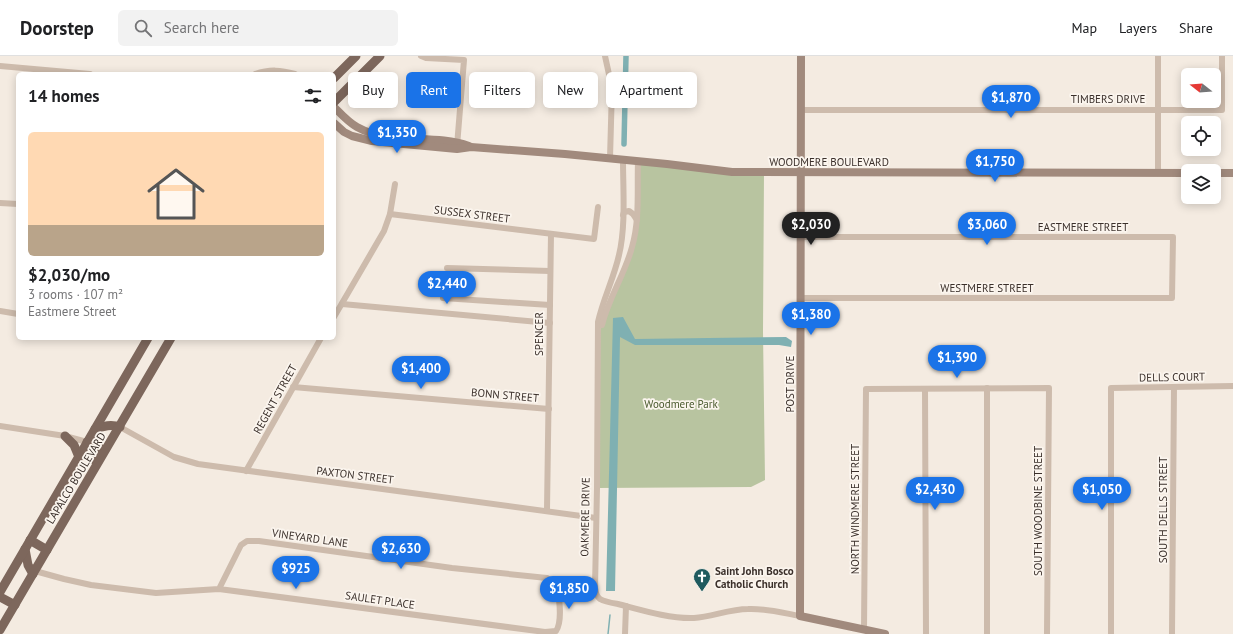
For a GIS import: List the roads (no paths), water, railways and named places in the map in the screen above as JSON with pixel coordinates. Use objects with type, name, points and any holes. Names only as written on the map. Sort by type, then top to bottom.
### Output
[{"type":"main road","points":[[336,76],[356,56]]},
{"type":"main road","points":[[336,100],[379,57]]},
{"type":"main road","name":"LAPALCO BOULEVARD","points":[[0,592],[79,457],[144,340]]},
{"type":"main road","name":"LAPALCO BOULEVARD","points":[[0,630],[87,484],[170,340]]},
{"type":"main road","points":[[95,429],[113,424],[120,427]]},
{"type":"main road","points":[[65,436],[74,444],[79,457]]},
{"type":"main road","points":[[87,442],[100,446],[100,449],[87,471],[87,484]]},
{"type":"main road","points":[[30,540],[47,550]]},
{"type":"main road","points":[[25,549],[28,565],[34,572]]},
{"type":"main road","points":[[0,596],[15,605]]},
{"type":"street","points":[[605,56],[612,88],[610,158]]},
{"type":"street","name":"POST DRIVE","points":[[800,616],[801,56]]},
{"type":"street","points":[[1158,56],[1158,173]]},
{"type":"street","name":"TIMBERS DRIVE","points":[[801,110],[1222,110],[1222,56]]},
{"type":"street","points":[[424,57],[464,60],[457,145]]},
{"type":"street","points":[[0,66],[68,72]]},
{"type":"street","points":[[262,72],[268,70],[278,70],[286,72]]},
{"type":"street","name":"WOODMERE BOULEVARD","points":[[336,109],[352,124],[371,133],[398,138],[471,147],[610,158],[732,172],[1181,173]]},
{"type":"street","name":"WOODMERE BOULEVARD","points":[[336,125],[344,132],[362,139],[398,144],[457,145]]},
{"type":"street","name":"OAKMERE DRIVE","points":[[623,160],[622,242],[620,254],[598,322],[596,594],[602,600],[656,613],[692,618],[725,611],[748,609],[767,610],[885,634]]},
{"type":"street","name":"OAKMERE DRIVE","points":[[599,336],[609,300],[623,273],[633,247],[636,220],[638,161]]},
{"type":"street","points":[[1221,173],[1233,173]]},
{"type":"street","points":[[336,314],[384,231],[390,214],[395,184]]},
{"type":"street","points":[[0,203],[16,204]]},
{"type":"street","points":[[551,234],[594,239],[598,207]]},
{"type":"street","points":[[623,215],[624,212],[629,211],[633,214],[636,220]]},
{"type":"street","name":"SUSSEX STREET","points":[[390,214],[551,234]]},
{"type":"street","name":"SPENCER","points":[[547,510],[551,234]]},
{"type":"street","name":"EASTMERE STREET","points":[[801,237],[1173,237],[1172,298]]},
{"type":"street","points":[[447,268],[550,271]]},
{"type":"street","points":[[443,298],[550,305]]},
{"type":"street","name":"WESTMERE STREET","points":[[801,298],[1172,298]]},
{"type":"street","points":[[342,304],[550,323]]},
{"type":"street","points":[[0,311],[16,314]]},
{"type":"street","name":"REGENT STREET","points":[[246,471],[320,340]]},
{"type":"street","name":"DELLS COURT","points":[[1110,634],[1111,388],[1233,386]]},
{"type":"street","name":"BONN STREET","points":[[293,387],[548,409]]},
{"type":"street","name":"SOUTH DELLS STREET","points":[[1172,634],[1174,387]]},
{"type":"street","points":[[926,634],[925,389],[987,388],[987,634]]},
{"type":"street","name":"SOUTH WOODBINE STREET","points":[[987,388],[1049,388],[1047,634]]},
{"type":"street","name":"NORTH WINDMERE STREET","points":[[864,630],[866,389],[925,389]]},
{"type":"street","points":[[0,426],[65,436],[87,442]]},
{"type":"street","name":"PAXTON STREET","points":[[120,427],[174,457],[198,464],[547,510],[596,518]]},
{"type":"street","name":"VINEYARD LANE","points":[[218,589],[242,545],[248,541],[259,540],[444,567],[547,578],[557,585],[560,601],[559,627],[556,631]]},
{"type":"street","name":"SAULET PLACE","points":[[34,572],[91,585],[156,593],[218,589],[545,632],[556,631]]},
{"type":"street","points":[[625,634],[626,606]]},
{"type":"water","points":[[623,317],[635,339],[786,337],[792,341],[791,347],[779,345],[635,345],[620,337],[615,591],[606,591],[613,318]]},
{"type":"waterway","points":[[624,144],[626,56]]},
{"type":"waterway","points":[[608,634],[610,615]]},
{"type":"place","name":"Saint John Bosco Catholic Church","points":[[702,592]]},
{"type":"park label","name":"Woodmere Park","points":[[681,404]]}]
